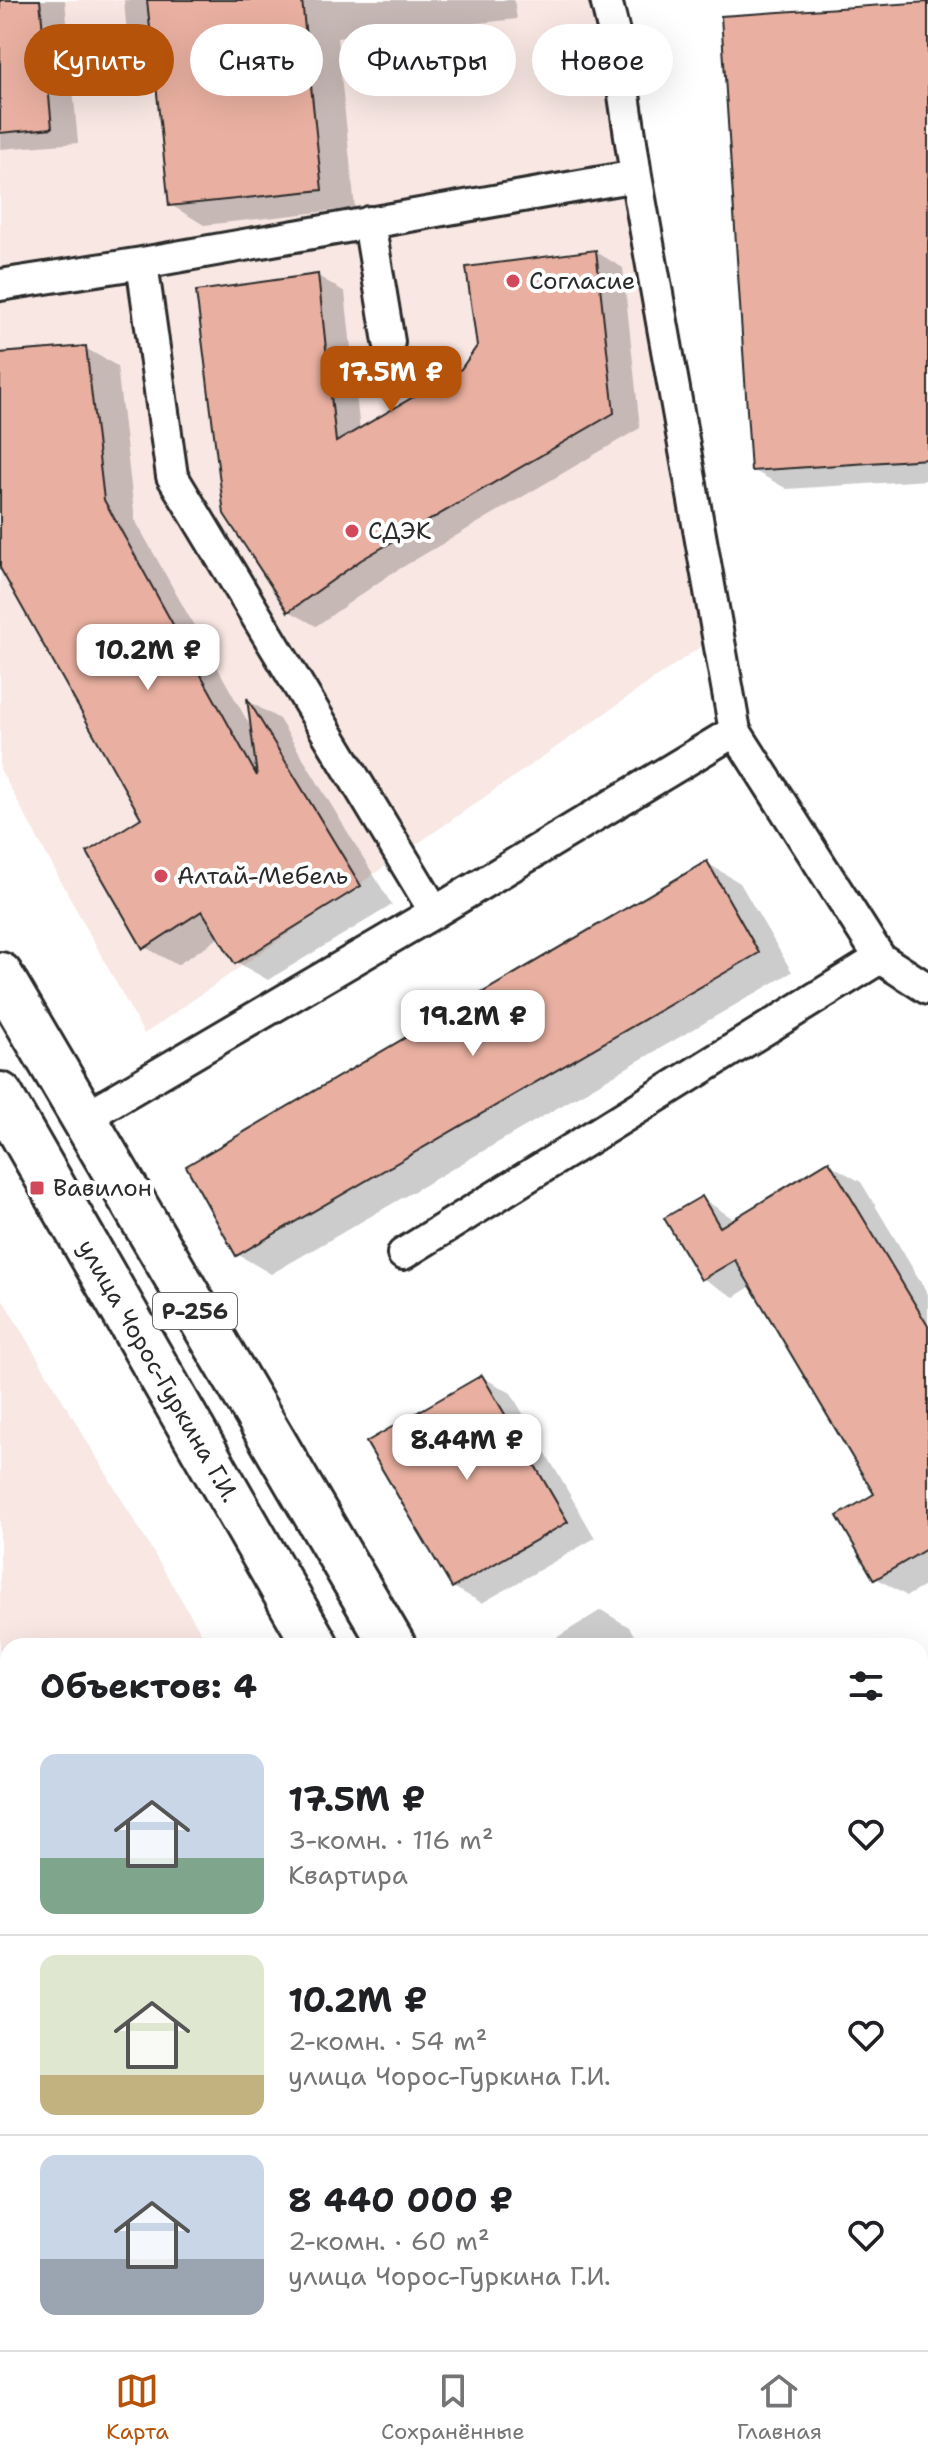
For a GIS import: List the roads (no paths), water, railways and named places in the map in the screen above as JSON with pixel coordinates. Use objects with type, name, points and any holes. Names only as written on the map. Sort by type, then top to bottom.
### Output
[{"type":"main road","name":"Р-256","points":[[0,975],[388,1638]]},
{"type":"main road","name":"улица Чорос-Гуркина Г.И.","points":[[0,1095],[311,1638]]},
{"type":"lane","points":[[606,0],[616,41],[636,176],[735,731],[880,958],[928,989]]},
{"type":"lane","points":[[0,285],[636,176]]},
{"type":"lane","points":[[369,222],[389,342]]},
{"type":"lane","points":[[142,263],[172,476],[435,912]]},
{"type":"lane","points":[[82,1119],[735,731]]},
{"type":"lane","points":[[403,1254],[880,958]]},
{"type":"place","name":"Согласие","points":[[513,281]]},
{"type":"place","name":"СДЭК","points":[[352,531]]},
{"type":"place","name":"Алтай-Мебель","points":[[161,876]]},
{"type":"place","name":"Вавилон","points":[[37,1188]]}]
